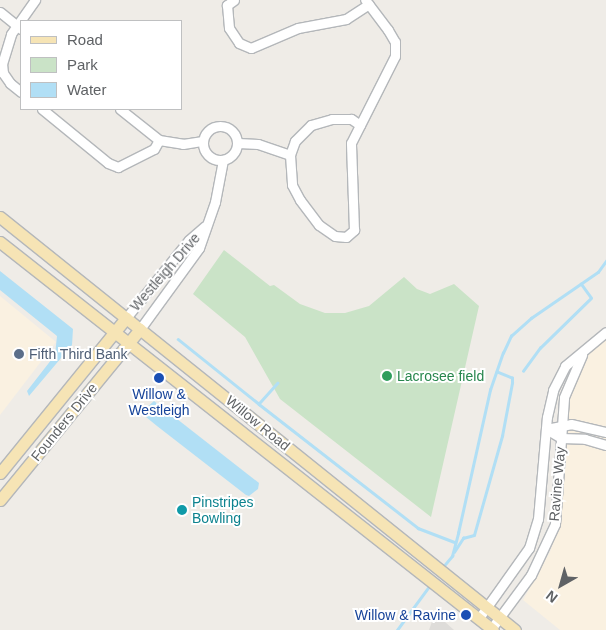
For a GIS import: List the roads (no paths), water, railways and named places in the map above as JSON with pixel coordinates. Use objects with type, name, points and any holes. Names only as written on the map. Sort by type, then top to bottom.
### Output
[{"type":"main road","name":"Willow Road","points":[[0,217],[140,329],[431,571],[442,588],[492,629]]},
{"type":"main road","name":"Willow Road","points":[[0,242],[128,344],[431,571],[449,578],[515,630]]},
{"type":"main road","name":"Founders Drive","points":[[0,474],[126,318]]},
{"type":"main road","name":"Founders Drive","points":[[0,500],[140,329]]},
{"type":"street","points":[[23,20],[35,0]]},
{"type":"street","points":[[234,0],[227,4],[229,28],[239,44],[251,48],[298,28],[346,19],[367,2],[392,36],[395,56],[360,124],[349,152],[355,206],[354,230],[346,237],[335,236],[308,213],[292,184],[290,155],[294,141],[311,125],[332,119],[351,119],[360,124]]},
{"type":"street","points":[[0,12],[19,27],[7,43],[2,64],[3,73],[20,91]]},
{"type":"street","points":[[43,110],[108,163],[118,167],[154,149],[159,140]]},
{"type":"street","points":[[121,110],[159,140],[183,144],[203,141],[213,127],[224,126],[234,132],[238,143],[235,152],[223,160],[208,155],[203,141]]},
{"type":"street","points":[[238,143],[258,144],[290,155]]},
{"type":"street","name":"Westleigh Drive","points":[[140,329],[199,248],[205,226],[215,202],[223,160]]},
{"type":"street","name":"Westleigh Drive","points":[[126,318],[189,240],[205,226]]},
{"type":"street","name":"Ravine Way","points":[[479,618],[529,548],[538,519],[546,429],[553,390],[565,366],[582,355],[606,332]]},
{"type":"street","name":"Ravine Way","points":[[492,629],[531,575],[556,524],[564,397],[582,355]]},
{"type":"street","points":[[546,429],[562,424],[606,432]]},
{"type":"street","points":[[546,429],[561,438],[585,439],[606,444]]},
{"type":"water","points":[[0,271],[73,329],[72,345],[29,396],[27,391],[55,355],[57,336],[0,290]]},
{"type":"water","points":[[154,401],[259,483],[258,489],[249,496],[246,495],[146,417],[144,410]]},
{"type":"waterway","points":[[442,568],[452,556],[490,390],[511,336],[531,318],[598,272],[606,261]]},
{"type":"waterway","points":[[523,371],[540,348],[591,298],[581,284]]},
{"type":"waterway","points":[[178,339],[259,404]]},
{"type":"waterway","points":[[454,552],[463,538],[474,535],[502,436],[512,378],[497,372]]},
{"type":"waterway","points":[[278,383],[259,404],[418,528],[455,542]]},
{"type":"waterway","points":[[397,630],[430,585]]},
{"type":"place","name":"Fifth Third Bank","points":[[19,354]]},
{"type":"place","name":"Lacrosee field","points":[[387,376]]},
{"type":"place","name":"Willow & Westleigh","points":[[159,378]]},
{"type":"place","name":"Pinstripes Bowling","points":[[182,510]]},
{"type":"place","name":"Willow & Ravine","points":[[466,615]]}]
